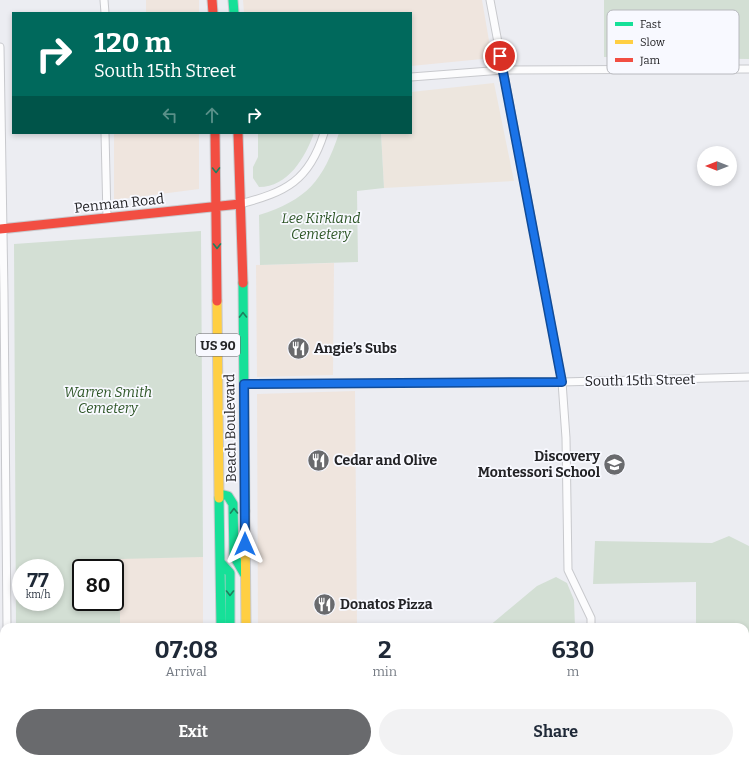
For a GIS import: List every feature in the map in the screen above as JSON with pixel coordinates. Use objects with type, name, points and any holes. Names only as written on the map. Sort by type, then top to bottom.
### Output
[{"type":"main road","points":[[212,0],[213,12]]},
{"type":"main road","points":[[233,0],[234,12]]},
{"type":"main road","name":"US 90","points":[[216,134],[221,623]]},
{"type":"main road","name":"Beach Boulevard","points":[[238,134],[243,288],[246,623]]},
{"type":"main road","name":"Penman Road","points":[[2,229],[240,204]]},
{"type":"main road","points":[[220,494],[232,498],[234,504],[234,556],[245,575]]},
{"type":"main road","points":[[221,563],[230,573],[230,623]]},
{"type":"street","points":[[104,0],[105,12]]},
{"type":"street","points":[[490,0],[562,382],[566,438],[568,570],[591,618],[591,623]]},
{"type":"street","points":[[0,47],[2,354],[7,623]]},
{"type":"street","points":[[739,69],[749,69]]},
{"type":"street","points":[[412,77],[503,70],[607,70]]},
{"type":"street","points":[[105,134],[106,218]]},
{"type":"street","points":[[240,204],[279,192],[298,179],[314,159],[324,134]]},
{"type":"street","name":"South 15th Street","points":[[244,384],[562,382],[749,377]]},
{"type":"shaded area","points":[[146,0],[199,0],[199,12],[146,12]]},
{"type":"shaded area","points":[[243,0],[482,0],[492,58],[412,66],[412,12],[244,12]]},
{"type":"shaded area","points":[[494,83],[514,181],[384,188],[381,134],[412,134],[412,92]]},
{"type":"shaded area","points":[[114,134],[199,134],[199,189],[114,200]]},
{"type":"shaded area","points":[[334,263],[333,375],[257,377],[256,265]]},
{"type":"shaded area","points":[[355,391],[357,623],[258,623],[257,394]]},
{"type":"shaded area","points":[[203,557],[203,623],[120,623],[120,611],[124,611],[124,559],[120,559]]},
{"type":"green space","points":[[604,0],[749,0],[749,59],[739,59],[739,10],[607,10],[607,57],[604,57]]},
{"type":"green space","points":[[258,134],[314,134],[306,152],[300,161],[287,177],[279,182],[269,186],[259,187],[253,178],[253,167],[258,157]]},
{"type":"green space","name":"Lee Kirkland Cemetery","points":[[339,134],[381,134],[384,188],[357,191],[358,262],[260,265],[259,215],[290,203],[301,195],[319,176],[333,150]]},
{"type":"green space","name":"Warren Smith Cemetery","points":[[201,231],[203,557],[72,559],[72,611],[120,611],[120,623],[16,623],[16,611],[64,611],[64,559],[16,559],[14,244]]},
{"type":"green space","points":[[729,536],[749,546],[749,623],[696,623],[696,582],[593,584],[595,541],[712,543]]},
{"type":"green space","points":[[556,577],[567,583],[574,600],[575,623],[493,623],[537,586]]},
{"type":"traffic: fast","points":[[233,0],[234,12]]},
{"type":"traffic: fast","points":[[243,283],[245,511]]},
{"type":"traffic: fast","points":[[220,494],[228,496],[233,504],[234,556],[245,575]]},
{"type":"traffic: fast","points":[[219,498],[221,623]]},
{"type":"traffic: fast","points":[[221,563],[230,573],[230,623]]},
{"type":"traffic: slow","points":[[217,301],[219,498]]},
{"type":"traffic: slow","points":[[245,511],[246,623]]},
{"type":"traffic: jam","points":[[212,0],[213,12]]},
{"type":"traffic: jam","points":[[215,134],[217,301]]},
{"type":"traffic: jam","points":[[238,134],[243,283]]},
{"type":"traffic: jam","points":[[0,229],[240,204]]},
{"type":"place","name":"Angie’s Subs","points":[[298,348]]},
{"type":"place","name":"Cedar and Olive","points":[[318,460]]},
{"type":"place","name":"Discovery Montessori School","points":[[615,464]]},
{"type":"place","name":"Donatos Pizza","points":[[324,604]]},
{"type":"route","points":[[245,544],[244,384],[562,382],[500,56]]}]
